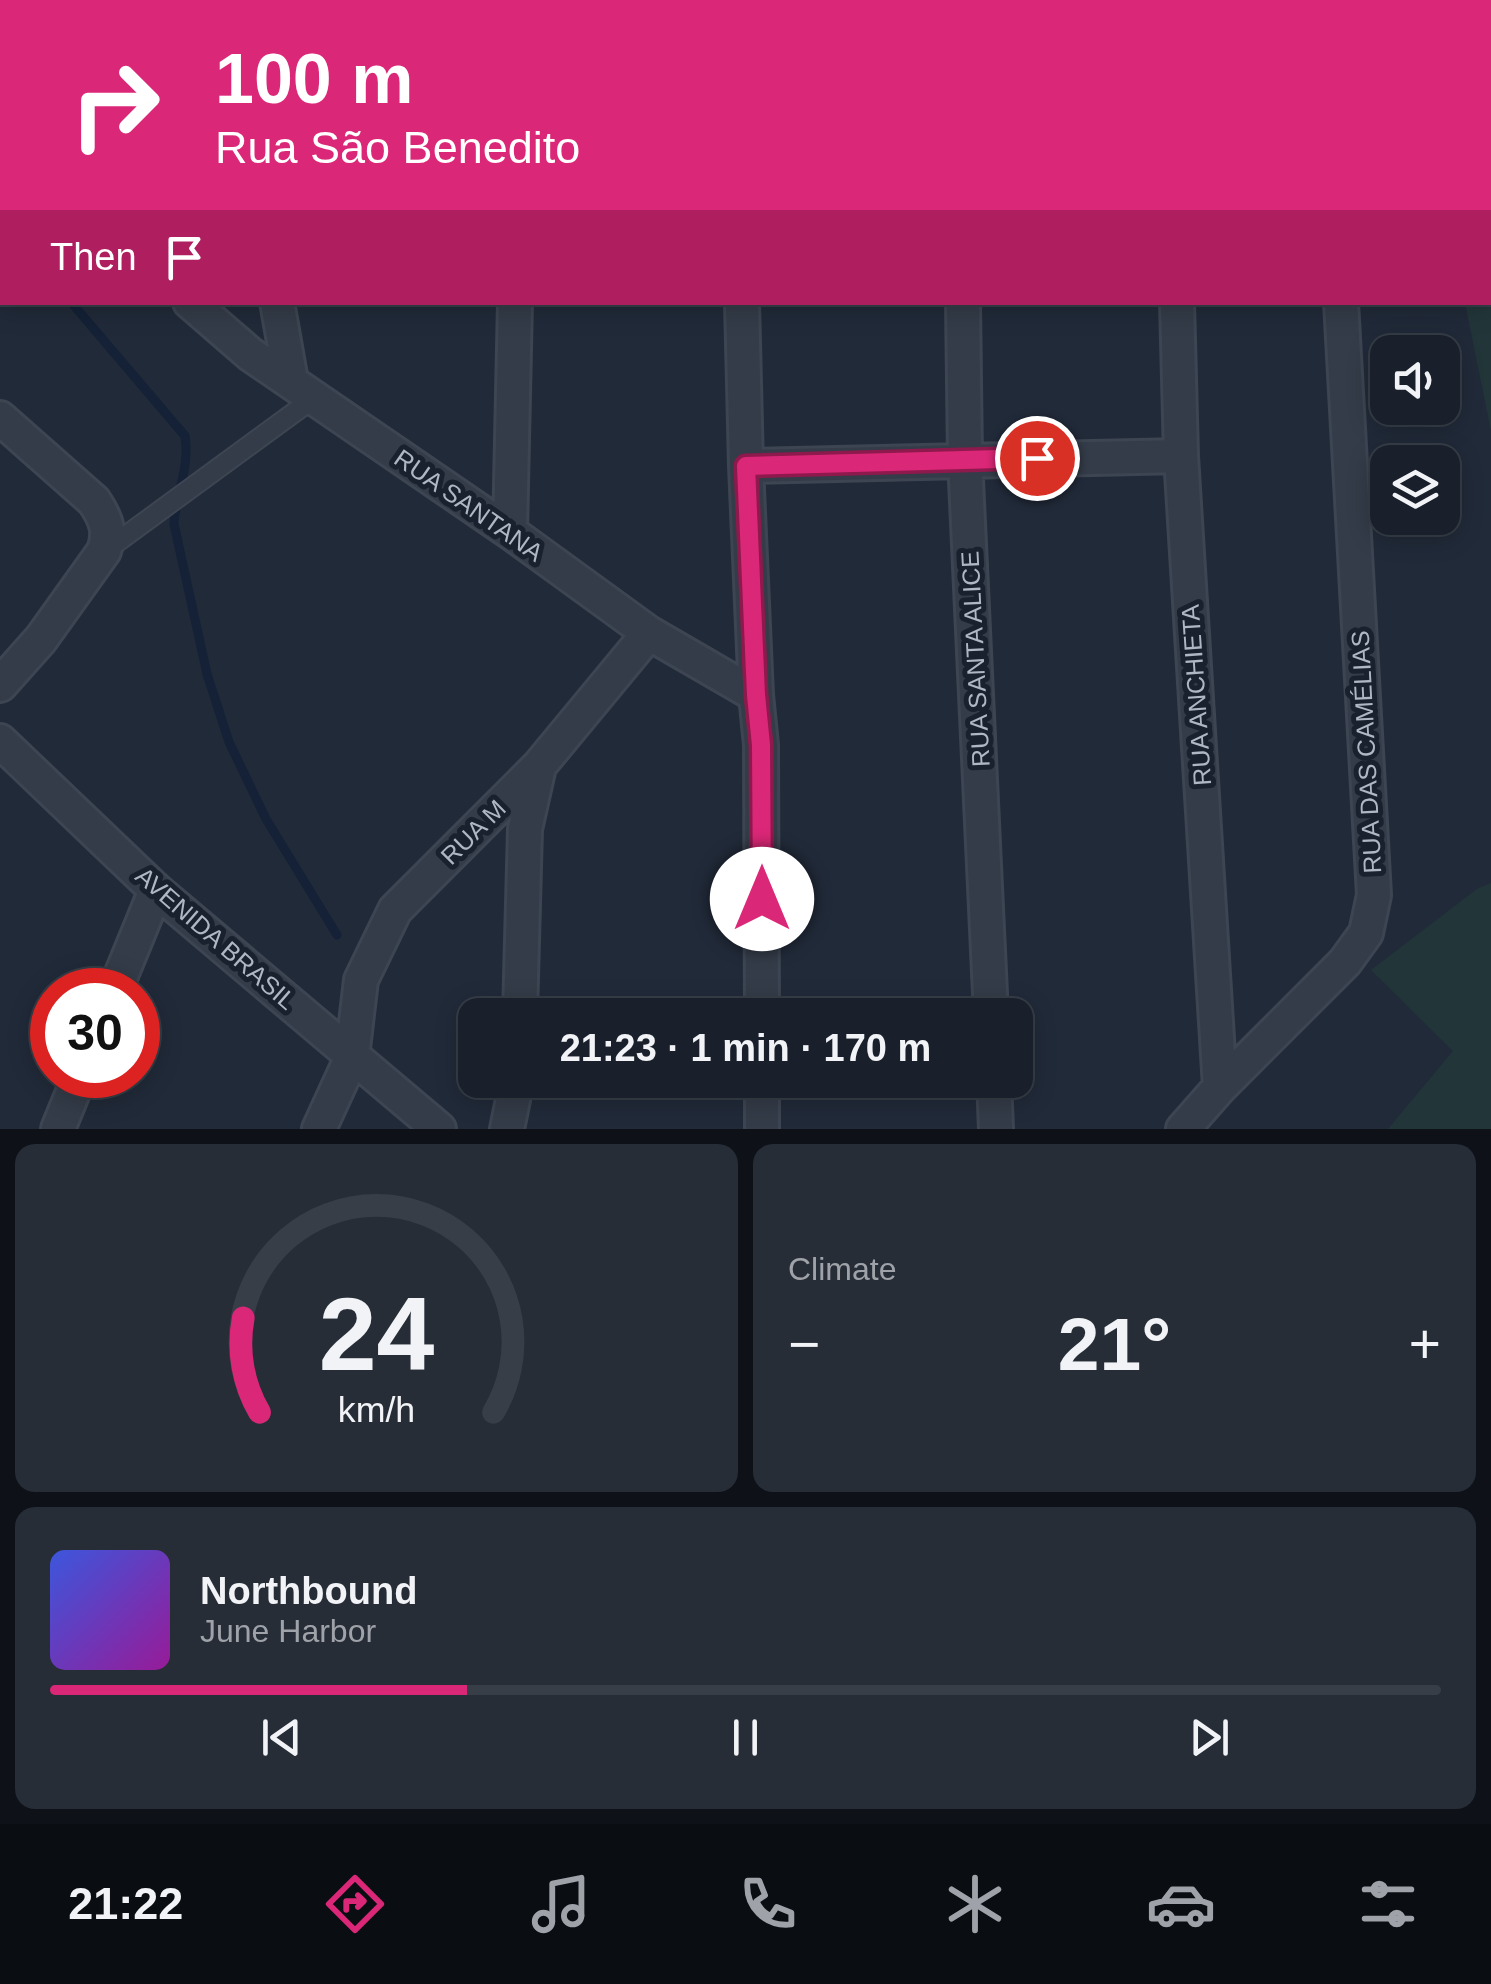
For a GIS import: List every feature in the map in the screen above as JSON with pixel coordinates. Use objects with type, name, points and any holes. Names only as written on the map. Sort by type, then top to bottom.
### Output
[{"type":"street","name":"RUA SANTANA","points":[[193,305],[250,354],[510,532],[648,633],[756,695]]},
{"type":"street","points":[[278,305],[302,390]]},
{"type":"street","points":[[510,532],[515,305]]},
{"type":"street","points":[[742,305],[761,745],[762,998]]},
{"type":"street","name":"RUA SANTA ALICE","points":[[963,305],[966,459],[990,998]]},
{"type":"street","name":"RUA ANCHIETA","points":[[1177,305],[1181,456],[1220,1087]]},
{"type":"street","name":"RUA DAS CAMÉLIAS","points":[[1183,1129],[1345,962],[1366,933],[1371,915],[1374,895],[1341,305]]},
{"type":"street","points":[[0,418],[94,501],[106,518],[109,536],[104,551],[41,639],[0,684]]},
{"type":"street","points":[[746,466],[1181,456]]},
{"type":"street","name":"RUA M","points":[[319,1129],[352,1057],[361,980],[395,910],[539,766],[648,633]]},
{"type":"street","name":"AVENIDA BRASIL","points":[[0,740],[156,890],[439,1129]]},
{"type":"street","points":[[520,998],[525,829],[539,766]]},
{"type":"street","points":[[124,968],[156,890]]},
{"type":"street","points":[[58,1129],[71,1098]]},
{"type":"street","points":[[507,1129],[513,1098]]},
{"type":"street","points":[[762,1098],[762,1129]]},
{"type":"street","points":[[995,1098],[996,1129]]},
{"type":"lane","points":[[104,551],[302,390]]},
{"type":"green space","points":[[1465,305],[1491,305],[1491,431]]},
{"type":"green space","points":[[1491,883],[1491,1129],[1388,1129],[1453,1051],[1371,970],[1477,889]]},
{"type":"waterway","points":[[74,305],[185,436],[186,459],[174,524],[207,674],[229,742],[266,819],[337,935]]},
{"type":"route","points":[[762,899],[761,745],[746,466],[1037,458]]}]
